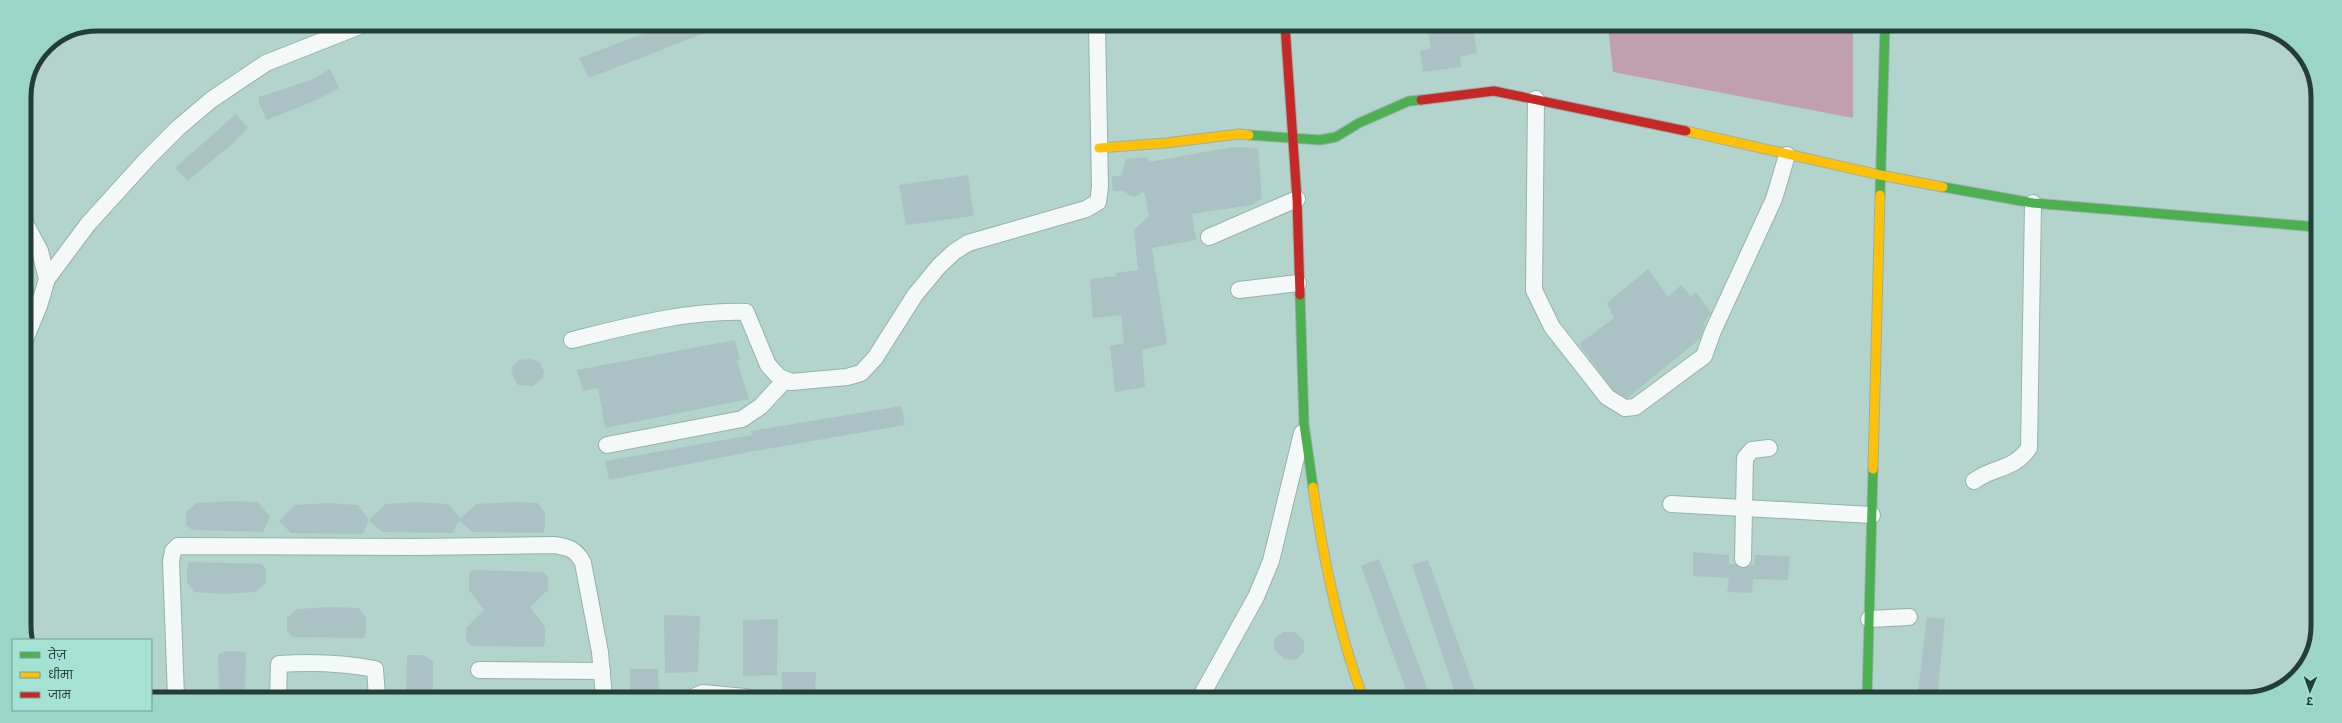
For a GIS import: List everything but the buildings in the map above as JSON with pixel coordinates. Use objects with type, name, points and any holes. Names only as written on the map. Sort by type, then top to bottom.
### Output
[{"type":"street","points":[[31,325],[39,306],[47,279],[88,224],[178,128],[211,100],[266,63],[347,31]]},
{"type":"street","points":[[572,340],[635,324],[723,311],[746,312],[768,365],[779,378],[791,382],[862,373],[875,358],[915,295],[954,252],[968,243],[1086,210],[1098,202],[1099,148],[1097,31]]},
{"type":"street","points":[[1285,31],[1298,198],[1298,283],[1304,424],[1320,535],[1349,660],[1361,692]]},
{"type":"street","points":[[1867,692],[1885,31]]},
{"type":"street","points":[[1099,148],[1166,143],[1240,134],[1320,140],[1336,137],[1359,123],[1409,101],[1494,91],[1629,118],[1880,175],[2033,203],[2311,226]]},
{"type":"street","points":[[1536,99],[1534,290],[1552,327],[1607,397],[1625,408],[1635,407],[1704,356],[1713,331],[1774,199],[1787,155]]},
{"type":"street","points":[[1209,237],[1298,198]]},
{"type":"street","points":[[1974,481],[1986,472],[1999,470],[2020,459],[2029,448],[2033,203]]},
{"type":"street","points":[[31,234],[40,250],[47,279]]},
{"type":"street","points":[[1239,290],[1298,283]]},
{"type":"street","points":[[607,445],[742,419],[761,406],[785,380]]},
{"type":"street","points":[[1203,692],[1256,597],[1271,561],[1304,424]]},
{"type":"street","points":[[1743,559],[1745,458],[1752,450],[1769,448]]},
{"type":"street","points":[[1671,504],[1872,515]]},
{"type":"street","points":[[176,692],[171,560],[173,551],[178,546],[415,547],[554,545],[568,547],[578,553],[583,563],[602,671],[604,692]]},
{"type":"street","points":[[1869,619],[1909,617]]},
{"type":"street","points":[[278,692],[279,664],[294,663],[350,665],[375,669],[377,692]]},
{"type":"street","points":[[479,670],[602,671]]},
{"type":"shaded area","points":[[1609,31],[1853,31],[1853,118],[1613,72]]},
{"type":"traffic: fast","points":[[1880,195],[1885,31]]},
{"type":"traffic: fast","points":[[1249,135],[1320,140],[1336,137],[1359,123],[1409,101],[1421,100]]},
{"type":"traffic: fast","points":[[1943,187],[2033,203],[2311,226]]},
{"type":"traffic: fast","points":[[1300,295],[1304,424],[1313,487]]},
{"type":"traffic: fast","points":[[1867,692],[1873,469]]},
{"type":"traffic: slow","points":[[1686,131],[1880,175],[1943,187]]},
{"type":"traffic: slow","points":[[1099,148],[1166,143],[1239,134],[1249,135]]},
{"type":"traffic: slow","points":[[1873,469],[1880,195]]},
{"type":"traffic: slow","points":[[1313,487],[1332,594],[1346,646],[1361,692]]},
{"type":"traffic: jam","points":[[1285,31],[1297,199],[1300,295]]},
{"type":"traffic: jam","points":[[1421,100],[1494,91],[1686,131]]}]
